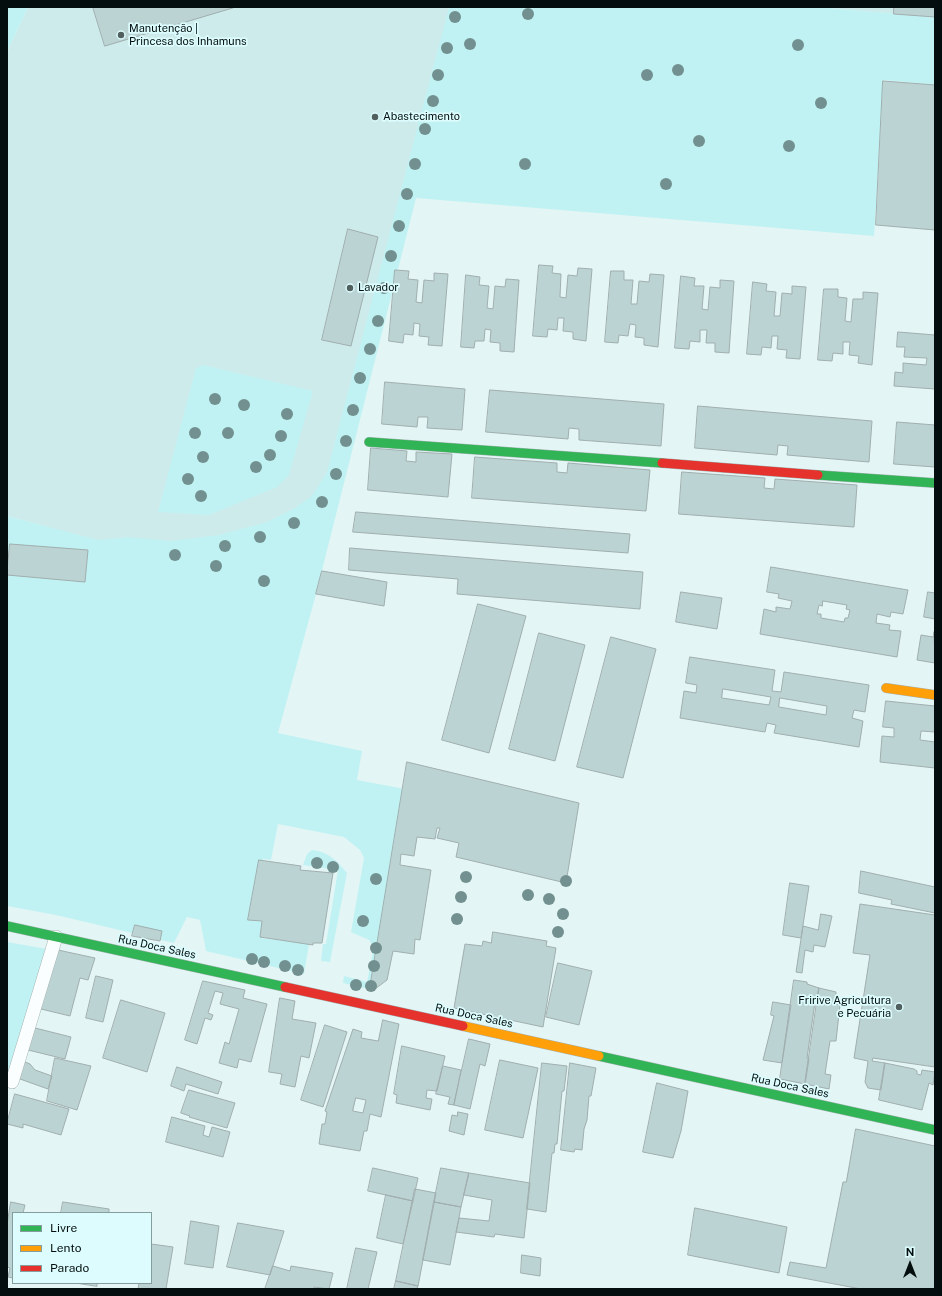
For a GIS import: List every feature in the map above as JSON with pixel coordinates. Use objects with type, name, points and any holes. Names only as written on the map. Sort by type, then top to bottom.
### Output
[{"type":"street","points":[[369,442],[935,483]]},
{"type":"street","points":[[886,688],[935,695]]},
{"type":"street","name":"Rua Doca Sales","points":[[7,926],[935,1130]]},
{"type":"lane","points":[[12,1082],[56,936]]},
{"type":"shaded area","points":[[7,7],[28,7],[7,52]]},
{"type":"shaded area","points":[[28,7],[464,7],[314,599],[7,516],[7,52]]},
{"type":"shaded area","points":[[449,7],[817,7],[935,17],[935,85],[884,80],[874,236],[416,198],[316,594],[278,733],[362,751],[357,780],[405,789],[373,990],[343,983],[344,976],[367,982],[374,947],[369,940],[351,932],[364,858],[360,850],[344,837],[278,824],[271,860],[263,859],[252,920],[264,922],[262,938],[309,944],[304,974],[206,951],[200,920],[187,917],[174,943],[56,915],[7,906],[7,516],[98,540],[128,537],[170,541],[219,535],[267,522],[295,508],[312,496],[327,472]]},
{"type":"shaded area","points":[[817,7],[935,7],[935,17],[861,11]]},
{"type":"shaded area","points":[[203,365],[313,391],[289,475],[277,487],[209,515],[158,512],[196,368]]},
{"type":"shaded area","points":[[312,850],[332,857],[347,873],[330,962],[321,961],[323,944],[326,944],[338,870],[303,865],[307,854]]},
{"type":"shaded area","points":[[7,942],[47,949],[7,1079]]},
{"type":"building","name":"Manutenção | Princesa dos Inhamuns","points":[[93,7],[236,7],[105,46]]},
{"type":"building","points":[[894,7],[935,7],[935,17],[894,14]]},
{"type":"building","points":[[883,81],[935,85],[935,230],[876,225]]},
{"type":"building","name":"Lavador","points":[[348,229],[378,237],[351,346],[322,340]]},
{"type":"building","points":[[539,265],[553,266],[552,273],[561,274],[560,297],[566,298],[568,275],[577,276],[578,268],[592,269],[586,341],[573,339],[573,332],[563,331],[564,318],[558,318],[557,330],[548,329],[547,337],[533,336]]},
{"type":"building","points":[[395,270],[409,271],[408,279],[418,280],[416,302],[422,303],[424,280],[434,281],[434,273],[448,274],[442,346],[428,345],[429,337],[419,336],[420,324],[414,323],[413,335],[404,334],[403,343],[389,341]]},
{"type":"building","points":[[611,271],[624,271],[624,280],[633,280],[631,304],[637,304],[639,281],[649,282],[650,274],[664,275],[658,347],[644,345],[644,338],[635,337],[636,325],[630,324],[628,336],[619,335],[618,343],[605,342]]},
{"type":"building","points":[[466,275],[480,277],[479,285],[489,286],[487,308],[493,309],[495,286],[505,287],[506,279],[519,280],[514,352],[500,351],[500,343],[490,342],[491,330],[485,329],[484,341],[475,341],[474,348],[461,347]]},
{"type":"building","points":[[681,276],[695,278],[694,286],[704,286],[702,309],[708,310],[710,287],[720,288],[720,280],[734,281],[729,353],[715,352],[715,343],[706,343],[707,330],[700,330],[700,342],[690,341],[689,349],[675,348]]},
{"type":"building","points":[[753,282],[767,284],[766,291],[776,292],[774,316],[780,316],[782,293],[792,294],[792,286],[806,287],[800,359],[786,358],[787,350],[777,349],[778,336],[772,336],[771,348],[762,347],[761,355],[747,354]]},
{"type":"building","points":[[824,289],[838,289],[838,297],[847,298],[845,321],[851,322],[853,299],[863,299],[863,292],[878,293],[872,365],[858,363],[859,356],[849,355],[850,342],[843,342],[843,354],[833,353],[832,361],[818,360]]},
{"type":"building","points":[[898,332],[935,335],[935,389],[894,386],[895,372],[903,373],[903,363],[926,365],[927,358],[904,357],[905,347],[897,347]]},
{"type":"building","points":[[385,382],[465,389],[462,430],[427,428],[428,417],[418,417],[417,427],[382,424]]},
{"type":"building","points":[[490,390],[664,404],[661,446],[579,440],[579,429],[569,428],[568,439],[486,432]]},
{"type":"building","points":[[698,406],[872,421],[869,462],[787,455],[788,446],[778,445],[777,455],[695,448]]},
{"type":"building","points":[[897,422],[935,425],[935,467],[894,464]]},
{"type":"building","points":[[371,448],[407,451],[406,461],[416,462],[416,452],[452,454],[448,497],[368,490]]},
{"type":"building","points":[[475,457],[557,463],[557,472],[567,473],[568,463],[650,470],[646,511],[472,498]]},
{"type":"building","points":[[682,472],[765,478],[764,488],[774,489],[775,479],[857,485],[854,527],[679,514]]},
{"type":"building","points":[[356,512],[630,534],[628,553],[353,532]]},
{"type":"building","points":[[10,544],[88,550],[85,582],[7,575]]},
{"type":"building","points":[[350,548],[643,572],[640,609],[457,594],[458,579],[349,570]]},
{"type":"building","points":[[771,567],[908,590],[903,614],[891,612],[890,617],[877,614],[876,623],[890,625],[889,630],[901,631],[897,657],[760,634],[764,609],[776,612],[776,607],[790,609],[792,601],[778,598],[779,594],[767,592]],"holes":[[[823,601],[847,605],[846,609],[850,610],[848,618],[845,618],[844,622],[821,618],[821,614],[817,614],[819,605],[822,606]]]},
{"type":"building","points":[[322,571],[387,582],[384,606],[316,594]]},
{"type":"building","points":[[681,592],[722,598],[717,629],[676,622]]},
{"type":"building","points":[[928,592],[935,593],[935,619],[924,617]]},
{"type":"building","points":[[478,604],[526,616],[489,753],[442,740]]},
{"type":"building","points":[[934,632],[935,663],[917,660],[921,635],[933,637]]},
{"type":"building","points":[[539,633],[585,645],[555,761],[509,749]]},
{"type":"building","points":[[611,637],[656,649],[623,778],[577,767]]},
{"type":"building","points":[[690,657],[775,670],[772,691],[781,692],[784,672],[869,685],[865,712],[854,710],[852,718],[863,721],[859,747],[774,733],[776,725],[767,723],[765,732],[680,718],[684,691],[696,693],[697,685],[686,683]],"holes":[[[723,689],[771,697],[769,705],[722,698]],[[780,698],[827,706],[826,715],[779,707]]]},
{"type":"building","points":[[886,701],[935,706],[935,732],[921,731],[920,740],[935,742],[935,768],[880,762],[882,736],[894,737],[894,728],[883,727]]},
{"type":"building","points":[[407,762],[579,803],[566,883],[456,857],[459,843],[437,838],[440,828],[437,828],[435,839],[417,837],[414,856],[401,854],[400,865],[431,870],[420,940],[415,939],[414,954],[393,951],[387,980],[375,989],[370,988]]},
{"type":"building","points":[[259,860],[301,866],[300,870],[333,873],[322,943],[313,943],[313,945],[260,937],[262,921],[248,920]]},
{"type":"building","points":[[861,871],[935,887],[935,913],[891,904],[892,900],[859,893]]},
{"type":"building","points":[[790,883],[809,886],[801,938],[783,935]]},
{"type":"building","name":"Fririve Agricultura e Pecuária","points":[[860,904],[935,915],[935,1067],[873,1058],[872,1061],[885,1063],[881,1090],[868,1088],[865,1082],[868,1061],[854,1058],[870,955],[853,953]]},
{"type":"building","points":[[821,914],[832,916],[825,947],[814,945],[813,952],[805,950],[802,973],[796,972],[803,926],[818,930]]},
{"type":"building","points":[[135,925],[162,931],[160,941],[132,936]]},
{"type":"building","points":[[493,932],[547,941],[546,946],[556,948],[543,1027],[454,1008],[465,944],[482,946],[483,941],[491,943]]},
{"type":"building","points":[[58,950],[95,958],[88,980],[80,978],[70,1016],[41,1009]]},
{"type":"building","points":[[558,963],[592,971],[579,1025],[546,1017]]},
{"type":"building","points":[[96,976],[113,980],[103,1022],[86,1018]]},
{"type":"building","points":[[794,980],[807,982],[807,984],[819,988],[818,995],[816,995],[807,1058],[809,1059],[805,1084],[780,1079]]},
{"type":"building","points":[[203,981],[245,990],[243,998],[267,1004],[251,1062],[239,1059],[237,1068],[219,1063],[225,1042],[229,1044],[239,1009],[220,1004],[223,993],[215,991],[208,1013],[213,1015],[211,1020],[205,1018],[197,1044],[185,1040]]},
{"type":"building","points":[[819,988],[836,992],[835,1004],[840,1005],[836,1041],[830,1041],[825,1074],[831,1075],[829,1089],[805,1084]]},
{"type":"building","points":[[280,998],[295,1001],[292,1019],[316,1023],[309,1058],[301,1056],[295,1087],[280,1084],[282,1074],[269,1072]]},
{"type":"building","points":[[121,1000],[165,1013],[147,1072],[103,1058]]},
{"type":"building","points":[[773,1002],[791,1005],[782,1063],[763,1060],[774,1016],[771,1015]]},
{"type":"building","points":[[383,1020],[399,1024],[381,1117],[370,1114],[367,1131],[364,1131],[360,1151],[319,1144],[322,1124],[325,1124],[327,1112],[325,1111],[353,1029],[362,1032],[361,1038],[378,1041]],"holes":[[[356,1098],[366,1100],[363,1113],[353,1111]]]},
{"type":"building","points":[[325,1025],[347,1032],[323,1107],[301,1100]]},
{"type":"building","points":[[35,1028],[71,1037],[65,1059],[28,1050]]},
{"type":"building","points":[[469,1039],[490,1044],[485,1066],[480,1064],[470,1109],[454,1105]]},
{"type":"building","points":[[402,1046],[445,1056],[437,1091],[427,1090],[426,1098],[432,1099],[430,1110],[396,1103],[397,1095],[394,1094]]},
{"type":"building","points":[[55,1058],[91,1066],[77,1110],[47,1101]]},
{"type":"building","points":[[500,1060],[538,1068],[523,1138],[485,1130]]},
{"type":"building","points":[[25,1062],[30,1064],[35,1070],[52,1076],[48,1089],[20,1079]]},
{"type":"building","points":[[542,1063],[567,1066],[564,1091],[562,1091],[557,1144],[555,1144],[554,1153],[552,1153],[546,1212],[527,1209]]},
{"type":"building","points":[[570,1063],[596,1068],[591,1096],[589,1096],[582,1150],[575,1149],[574,1152],[561,1150]]},
{"type":"building","points":[[885,1063],[914,1069],[917,1071],[917,1074],[921,1075],[922,1070],[935,1072],[933,1085],[929,1083],[922,1110],[879,1100]]},
{"type":"building","points":[[443,1066],[461,1070],[454,1105],[448,1104],[450,1097],[436,1094]]},
{"type":"building","points":[[177,1067],[222,1082],[218,1094],[186,1084],[184,1091],[171,1086]]},
{"type":"building","points":[[657,1083],[688,1091],[681,1131],[673,1158],[643,1152]]},
{"type":"building","points":[[189,1090],[235,1103],[227,1128],[189,1117],[190,1116],[181,1113]]},
{"type":"building","points":[[15,1094],[69,1109],[61,1135],[23,1124],[23,1128],[7,1124]]},
{"type":"building","points":[[458,1112],[468,1114],[464,1135],[449,1131],[452,1115],[457,1116]]},
{"type":"building","points":[[172,1117],[205,1126],[203,1135],[209,1137],[212,1127],[230,1132],[223,1157],[166,1142]]},
{"type":"building","points":[[856,1129],[935,1146],[935,1289],[861,1289],[787,1275],[790,1262],[826,1268],[843,1182],[846,1182]]},
{"type":"building","points":[[373,1168],[418,1178],[413,1201],[368,1191]]},
{"type":"building","points":[[441,1168],[469,1173],[461,1207],[434,1202]]},
{"type":"building","points":[[469,1173],[530,1183],[524,1238],[495,1234],[494,1237],[456,1232],[459,1218],[489,1221],[492,1200],[464,1195]]},
{"type":"building","points":[[415,1189],[436,1193],[418,1286],[396,1281]]},
{"type":"building","points":[[386,1195],[413,1201],[403,1244],[377,1238]]},
{"type":"building","points":[[11,1202],[25,1205],[23,1212],[12,1212],[12,1278],[8,1277],[10,1268],[7,1267],[7,1225]]},
{"type":"building","points":[[63,1202],[109,1209],[109,1212],[61,1212]]},
{"type":"building","points":[[434,1202],[461,1207],[450,1265],[423,1260]]},
{"type":"building","points":[[695,1208],[787,1227],[779,1273],[688,1255]]},
{"type":"building","points":[[191,1221],[219,1226],[213,1268],[185,1264]]},
{"type":"building","points":[[238,1223],[284,1231],[270,1275],[227,1267]]},
{"type":"building","points":[[152,1244],[173,1247],[166,1289],[138,1289],[139,1284],[152,1284]]},
{"type":"building","points":[[356,1248],[377,1252],[368,1289],[347,1289]]},
{"type":"building","points":[[522,1255],[541,1258],[540,1276],[521,1273]]},
{"type":"building","points":[[273,1266],[290,1271],[291,1266],[333,1273],[329,1289],[314,1287],[314,1289],[265,1289]]},
{"type":"building","points":[[396,1281],[418,1286],[417,1289],[394,1289]]},
{"type":"building","points":[[83,1284],[97,1284],[97,1286]]},
{"type":"traffic: fast","points":[[369,442],[662,463]]},
{"type":"traffic: fast","points":[[818,475],[935,483]]},
{"type":"traffic: fast","points":[[7,926],[285,987]]},
{"type":"traffic: fast","points":[[599,1056],[935,1130]]},
{"type":"traffic: slow","points":[[886,688],[935,695]]},
{"type":"traffic: slow","points":[[463,1026],[599,1056]]},
{"type":"traffic: jam","points":[[662,463],[818,475]]},
{"type":"traffic: jam","points":[[285,987],[463,1026]]},
{"type":"place","name":"Manutenção | Princesa dos Inhamuns","points":[[121,35]]},
{"type":"place","name":"Abastecimento","points":[[375,117]]},
{"type":"place","name":"Lavador","points":[[350,288]]},
{"type":"place","name":"Fririve Agricultura e Pecuária","points":[[899,1007]]}]
